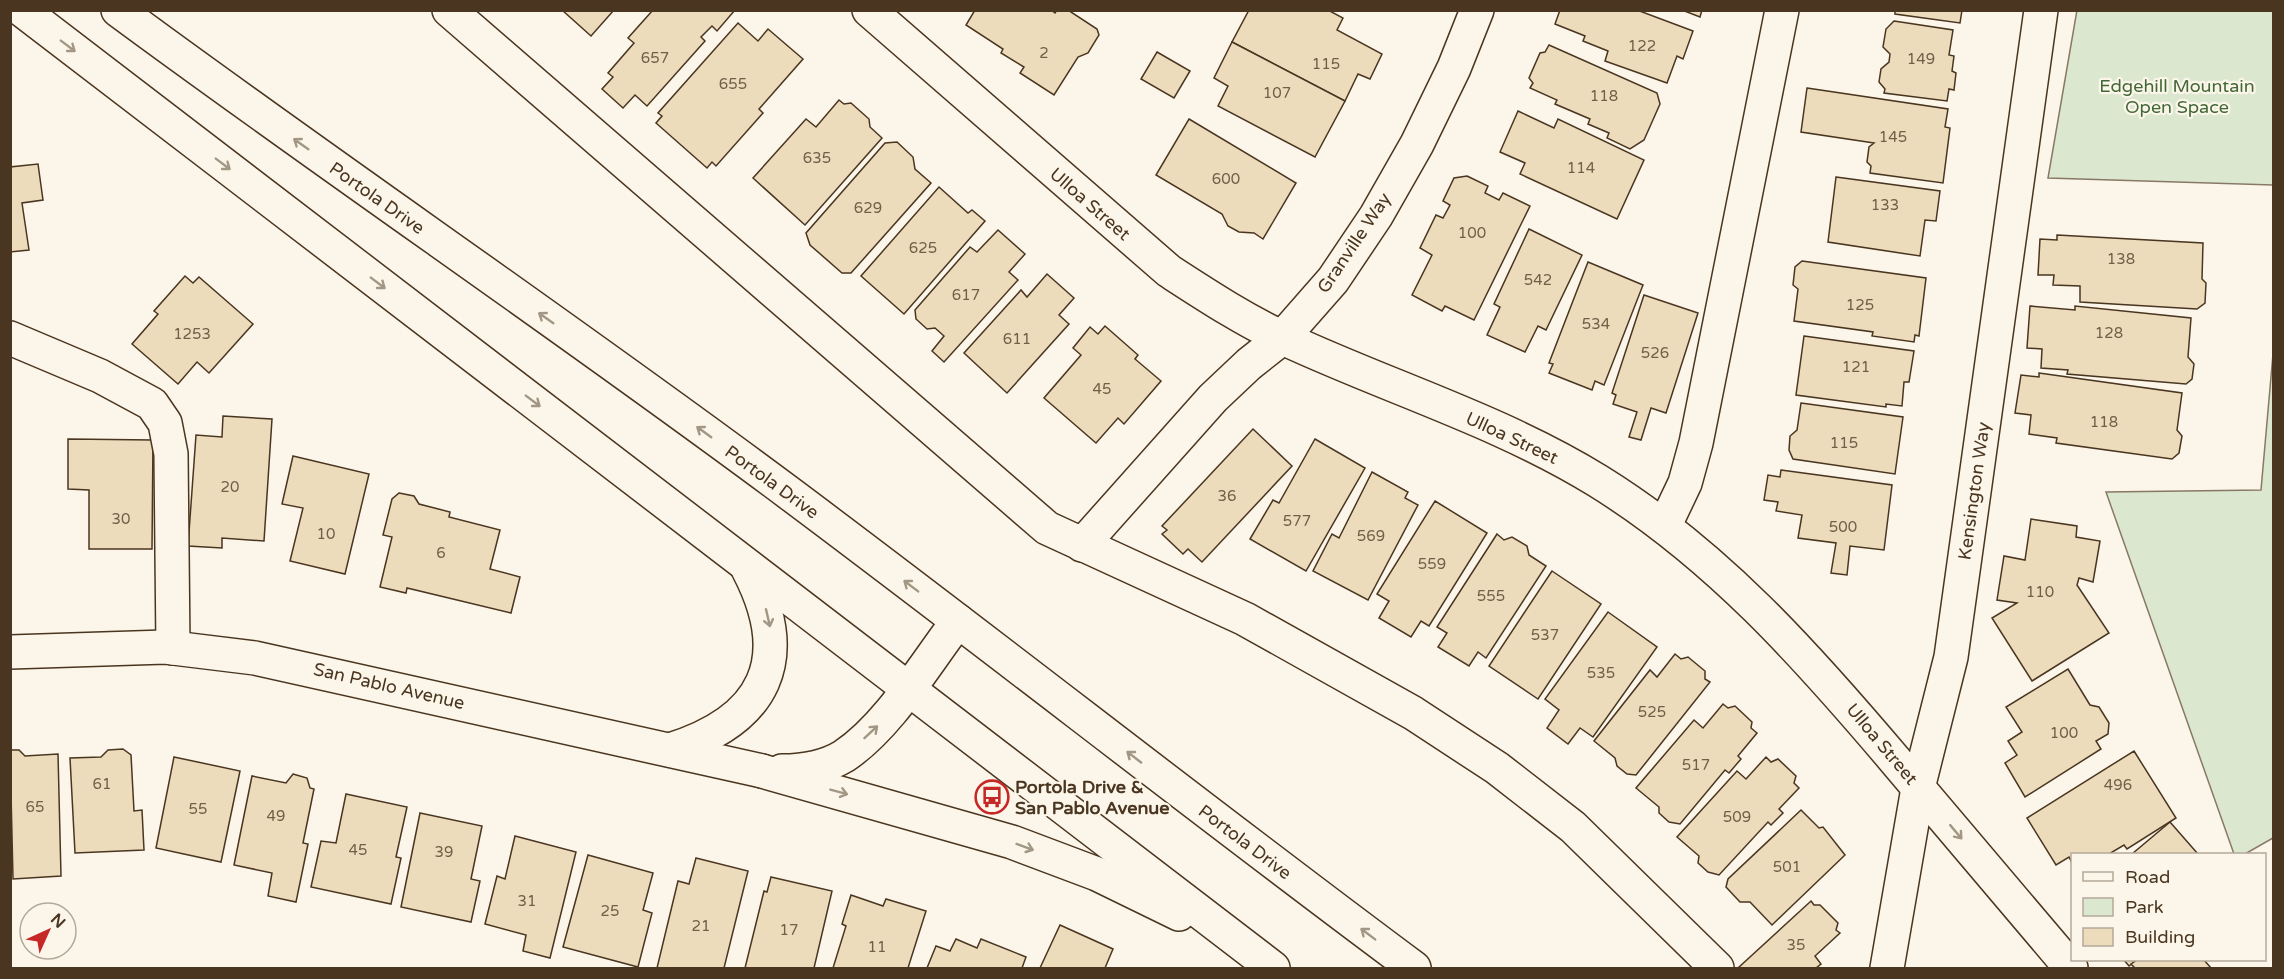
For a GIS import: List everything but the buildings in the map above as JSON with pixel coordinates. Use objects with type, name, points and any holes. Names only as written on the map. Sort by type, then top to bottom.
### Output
[{"type":"main road","points":[[22,10],[1264,962]]},
{"type":"main road","name":"Portola Drive","points":[[118,10],[252,109],[786,491],[1414,969]]},
{"type":"main road","points":[[449,10],[1047,528],[1245,619],[1324,661],[1413,713],[1497,768],[1573,827],[1717,969]]},
{"type":"main road","name":"Ulloa Street","points":[[869,10],[1169,271],[1222,306],[1282,338],[1523,441],[1596,479],[1665,525],[1725,575],[1844,699],[2071,969]]},
{"type":"main road","name":"Granville Way","points":[[1082,545],[1213,398],[1249,364],[1282,338],[1333,280],[1376,216],[1417,144],[1454,68],[1477,10]]},
{"type":"main road","points":[[1665,525],[1685,483],[1696,443],[1782,10]]},
{"type":"main road","name":"Kensington Way","points":[[1887,969],[1918,788],[1951,657],[2042,10]]},
{"type":"main road","points":[[10,338],[100,376],[152,404],[165,423],[171,454],[173,648]]},
{"type":"main road","points":[[670,750],[703,740],[728,724],[747,708],[761,684],[772,653],[770,624],[762,594],[746,564]]},
{"type":"main road","points":[[762,771],[804,771],[843,757],[875,729],[958,621]]},
{"type":"main road","name":"San Pablo Avenue","points":[[10,652],[173,648],[255,658],[762,771]]},
{"type":"main road","points":[[762,771],[896,807],[1012,842],[1076,866],[1179,914],[1264,962]]},
{"type":"green space","name":"Edgehill Mountain Open Space","points":[[2077,10],[2273,11],[2273,185],[2048,178]]},
{"type":"green space","points":[[2273,354],[2273,838],[2247,853],[2234,853],[2106,492],[2261,490]]},
{"type":"place","name":"Portola Drive & San Pablo Avenue","points":[[992,797]]}]
